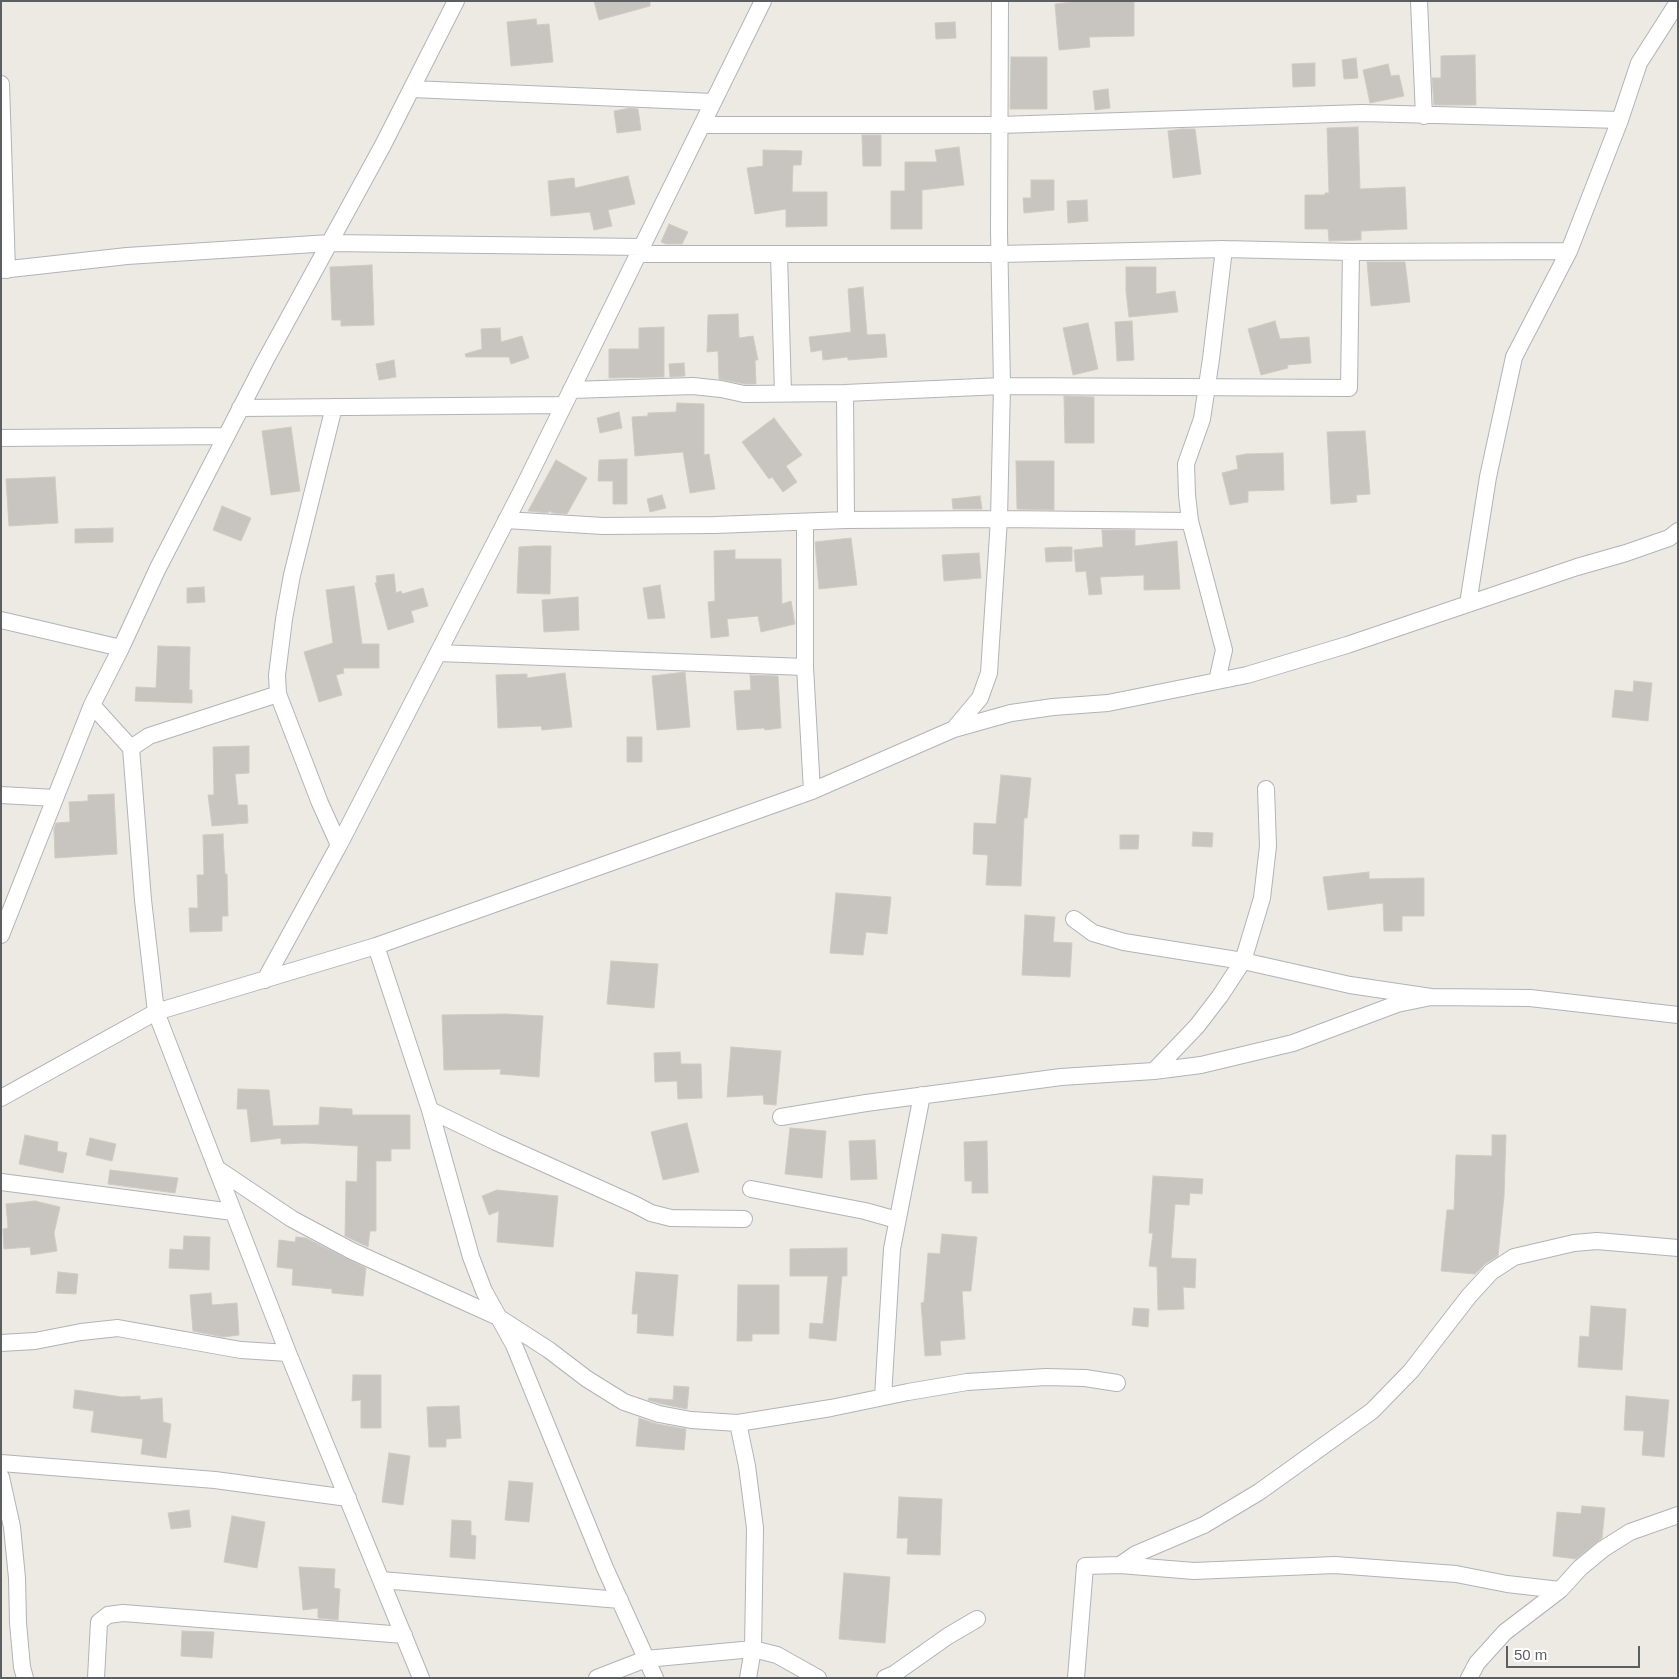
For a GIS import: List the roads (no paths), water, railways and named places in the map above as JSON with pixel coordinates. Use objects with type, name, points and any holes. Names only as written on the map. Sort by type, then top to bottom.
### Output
[{"type":"street","points":[[3,928],[92,705],[158,568],[240,408],[412,89],[456,1]]},
{"type":"street","points":[[265,980],[339,845],[506,520],[763,1]]},
{"type":"street","points":[[954,729],[980,698],[989,673],[999,519],[1002,386],[999,254],[1000,1]]},
{"type":"street","points":[[1419,1],[1424,116]]},
{"type":"street","points":[[1468,604],[1488,477],[1514,357],[1570,251],[1640,63],[1678,2]]},
{"type":"street","points":[[1,84],[4,270],[127,256],[330,243],[779,254],[999,254],[1224,249],[1351,252],[1570,251]]},
{"type":"street","points":[[412,89],[713,102]]},
{"type":"street","points":[[702,125],[1000,125],[1362,113],[1620,120]]},
{"type":"street","points":[[1217,681],[1224,650],[1190,521],[1186,464],[1202,419],[1224,249]]},
{"type":"street","points":[[572,390],[693,386],[744,394],[845,393],[1002,386],[1349,388],[1351,252]]},
{"type":"street","points":[[779,254],[783,393]]},
{"type":"street","points":[[845,393],[846,520]]},
{"type":"street","points":[[240,408],[564,405]]},
{"type":"street","points":[[334,407],[292,574],[277,675],[278,694],[320,803],[339,845]]},
{"type":"street","points":[[1,438],[226,436]]},
{"type":"street","points":[[506,520],[603,526],[715,525],[846,520],[1190,521]]},
{"type":"street","points":[[805,522],[805,667],[812,791]]},
{"type":"street","points":[[1,1098],[156,1012],[376,946],[812,791],[954,729],[1010,712],[1053,706],[1108,703],[1247,674],[1347,646],[1577,567],[1626,553],[1668,538],[1678,531]]},
{"type":"street","points":[[1,620],[121,648]]},
{"type":"street","points":[[438,653],[805,667]]},
{"type":"street","points":[[131,748],[149,736],[278,694]]},
{"type":"street","points":[[92,705],[131,748],[143,900],[156,1012],[288,1353],[421,1678]]},
{"type":"street","points":[[1154,1071],[1197,1026],[1243,961],[1262,898],[1268,846],[1266,789]]},
{"type":"street","points":[[1,796],[55,798]]},
{"type":"street","points":[[1074,919],[1094,933],[1124,942],[1243,961],[1350,985],[1431,997],[1530,998],[1678,1015]]},
{"type":"street","points":[[376,946],[430,1110],[471,1257],[484,1291],[514,1345],[620,1600],[655,1678]]},
{"type":"street","points":[[781,1116],[1061,1077],[1154,1071],[1201,1065],[1294,1043],[1397,1004],[1431,997]]},
{"type":"street","points":[[883,1397],[892,1249],[896,1220],[922,1095]]},
{"type":"street","points":[[430,1110],[651,1213],[671,1218],[744,1219]]},
{"type":"street","points":[[216,1168],[292,1218],[352,1251],[498,1317],[549,1350],[586,1379],[624,1402],[659,1414],[692,1420],[738,1423],[831,1408],[967,1382],[1046,1377],[1085,1378],[1117,1383]]},
{"type":"street","points":[[1,1182],[233,1212]]},
{"type":"street","points":[[752,1189],[896,1220]]},
{"type":"street","points":[[1120,1565],[1136,1554],[1204,1525],[1259,1492],[1372,1411],[1411,1371],[1474,1290],[1491,1272],[1514,1257],[1574,1243],[1597,1240],[1678,1248]]},
{"type":"street","points":[[1,1343],[35,1341],[81,1332],[118,1328],[241,1350],[288,1353]]},
{"type":"street","points":[[738,1423],[747,1466],[755,1528],[753,1649],[748,1678]]},
{"type":"street","points":[[1,1464],[216,1480],[348,1498]]},
{"type":"street","points":[[1,1477],[7,1529],[17,1578],[18,1623],[22,1667],[25,1678]]},
{"type":"street","points":[[1469,1678],[1477,1663],[1505,1632],[1560,1590],[1580,1568],[1603,1550],[1630,1532],[1678,1515]]},
{"type":"street","points":[[1076,1678],[1085,1566],[1120,1565],[1194,1571],[1335,1565],[1456,1574],[1507,1584],[1560,1590]]},
{"type":"street","points":[[381,1580],[620,1600]]},
{"type":"street","points":[[96,1678],[99,1622],[108,1615],[123,1613],[404,1635]]},
{"type":"street","points":[[885,1678],[977,1619]]},
{"type":"street","points":[[597,1678],[646,1659],[753,1649],[777,1655],[818,1678]]}]
